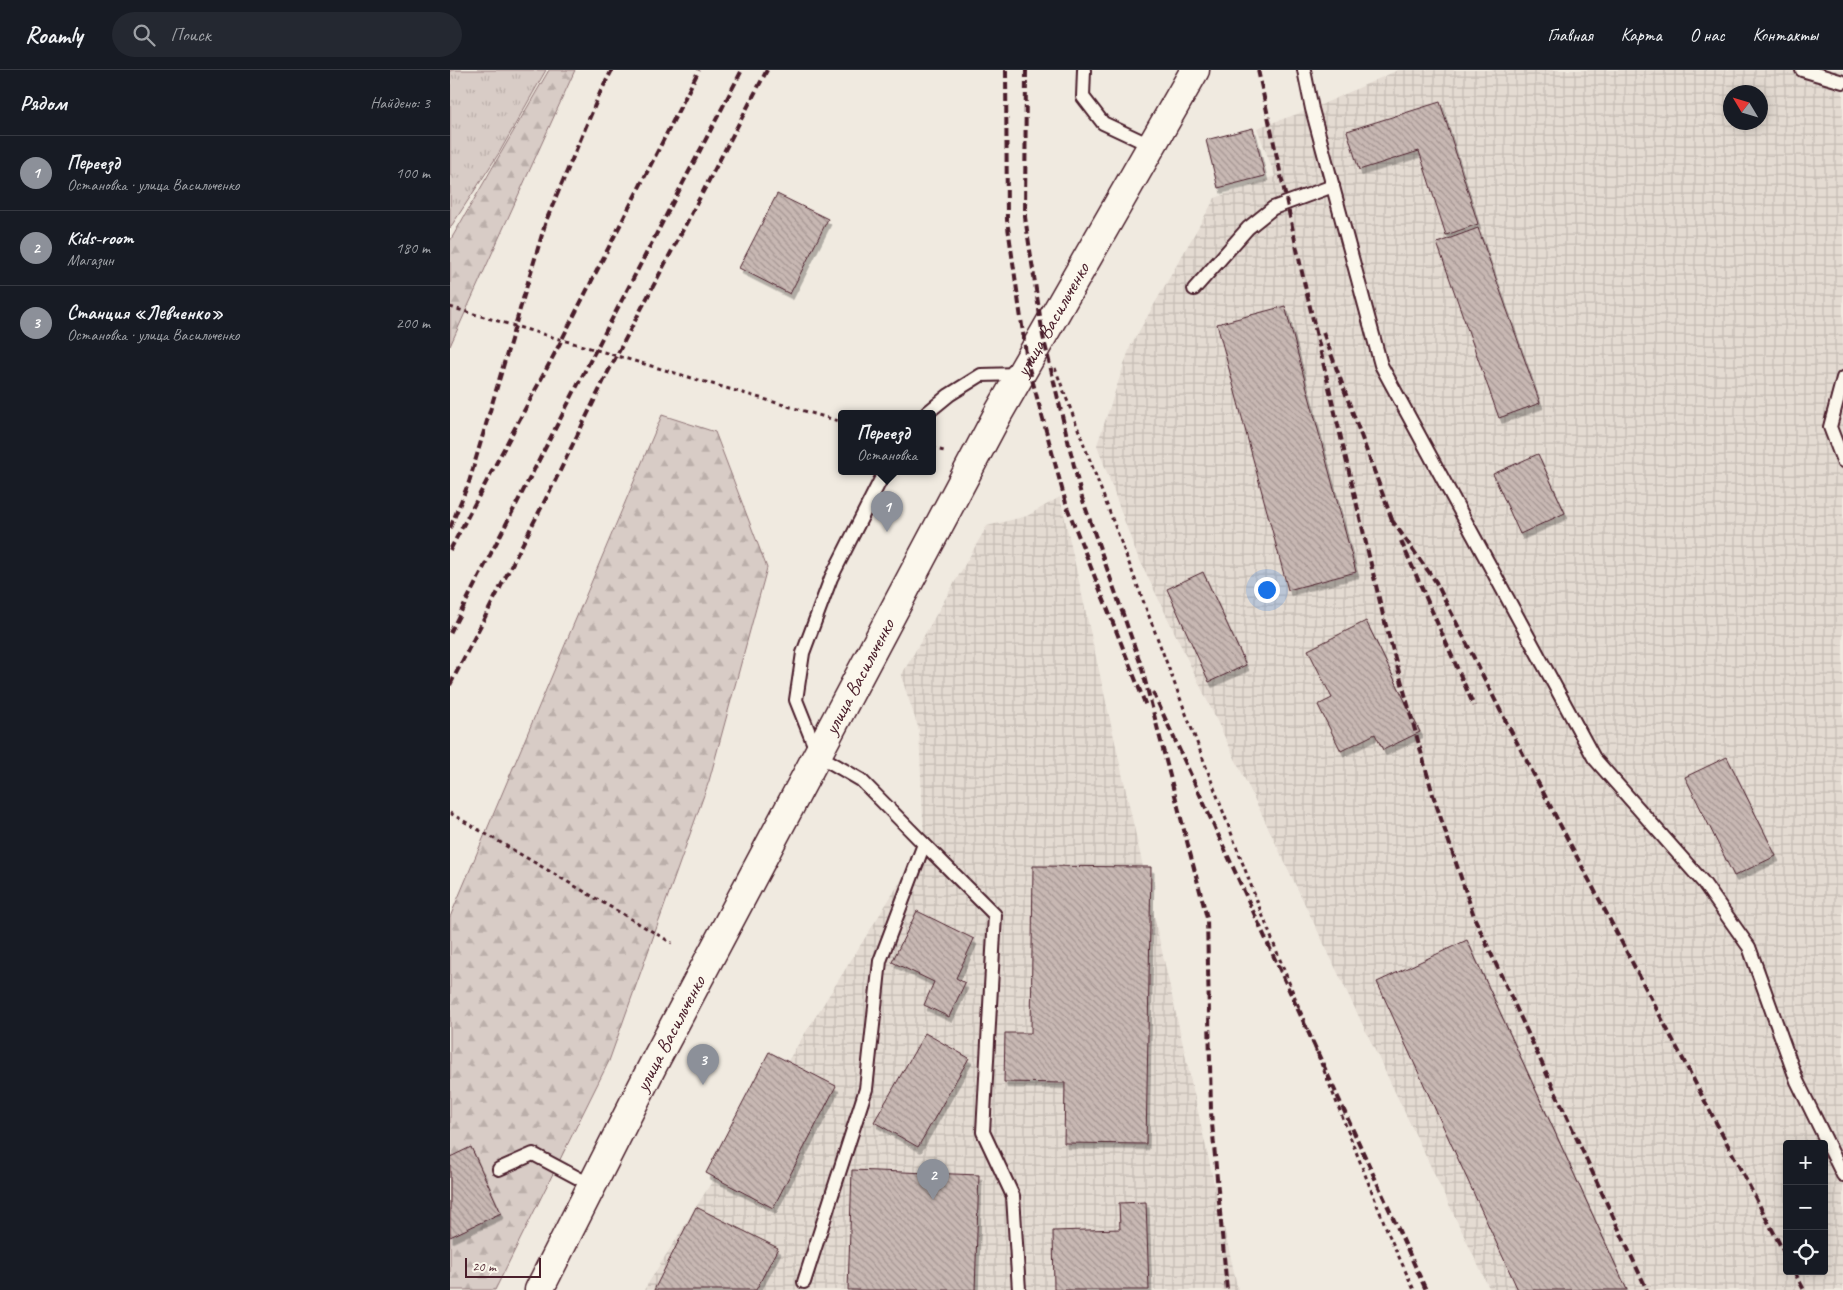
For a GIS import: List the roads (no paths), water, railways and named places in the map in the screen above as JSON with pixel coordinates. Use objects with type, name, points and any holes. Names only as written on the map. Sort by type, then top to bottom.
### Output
[{"type":"main road","name":"улица Васильченко","points":[[539,1290],[653,1065],[1020,374],[1195,70]]},
{"type":"lane","points":[[1084,70],[1083,98],[1103,123],[1152,146]]},
{"type":"lane","points":[[1304,70],[1312,109],[1381,365],[1594,758],[1703,882],[1749,946],[1797,1081],[1843,1175]]},
{"type":"lane","points":[[1802,70],[1843,82]]},
{"type":"lane","points":[[1194,289],[1248,228],[1274,208],[1333,186]]},
{"type":"lane","points":[[931,410],[981,375],[1020,374]]},
{"type":"lane","points":[[1843,378],[1830,427],[1843,462]]},
{"type":"lane","points":[[883,475],[831,578],[803,653],[796,700],[818,755],[861,780],[996,915],[983,1132],[1014,1196],[1019,1290]]},
{"type":"lane","points":[[804,1282],[866,1089],[880,961],[924,844]]},
{"type":"lane","points":[[498,1169],[533,1154],[593,1186]]},
{"type":"railway","points":[[450,528],[469,482],[546,221],[600,93],[612,70]]},
{"type":"railway","points":[[450,550],[556,351],[699,70]]},
{"type":"railway","points":[[450,633],[742,70]]},
{"type":"railway","points":[[450,685],[556,479],[608,372],[767,70]]},
{"type":"railway","points":[[1006,70],[1007,220],[1027,361],[1067,507],[1146,706]]},
{"type":"railway","points":[[1026,70],[1025,217],[1043,336],[1081,495],[1141,665],[1207,918],[1211,1112],[1227,1290]]},
{"type":"railway","points":[[1258,70],[1305,286],[1383,615],[1433,795],[1475,919],[1647,1290]]},
{"type":"railway","points":[[1323,332],[1394,525]]},
{"type":"railway","points":[[1391,519],[1436,582],[1500,710],[1783,1250]]},
{"type":"railway","points":[[1401,541],[1474,706]]},
{"type":"railway","points":[[1153,692],[1426,1290]]},
{"type":"railway","points":[[1796,1275],[1804,1290]]},
{"type":"place","name":"Переезд","points":[[887,532]]},
{"type":"place","name":"Станция «Левченко»","points":[[703,1085]]},
{"type":"place","name":"Kids-room","points":[[933,1200]]}]
